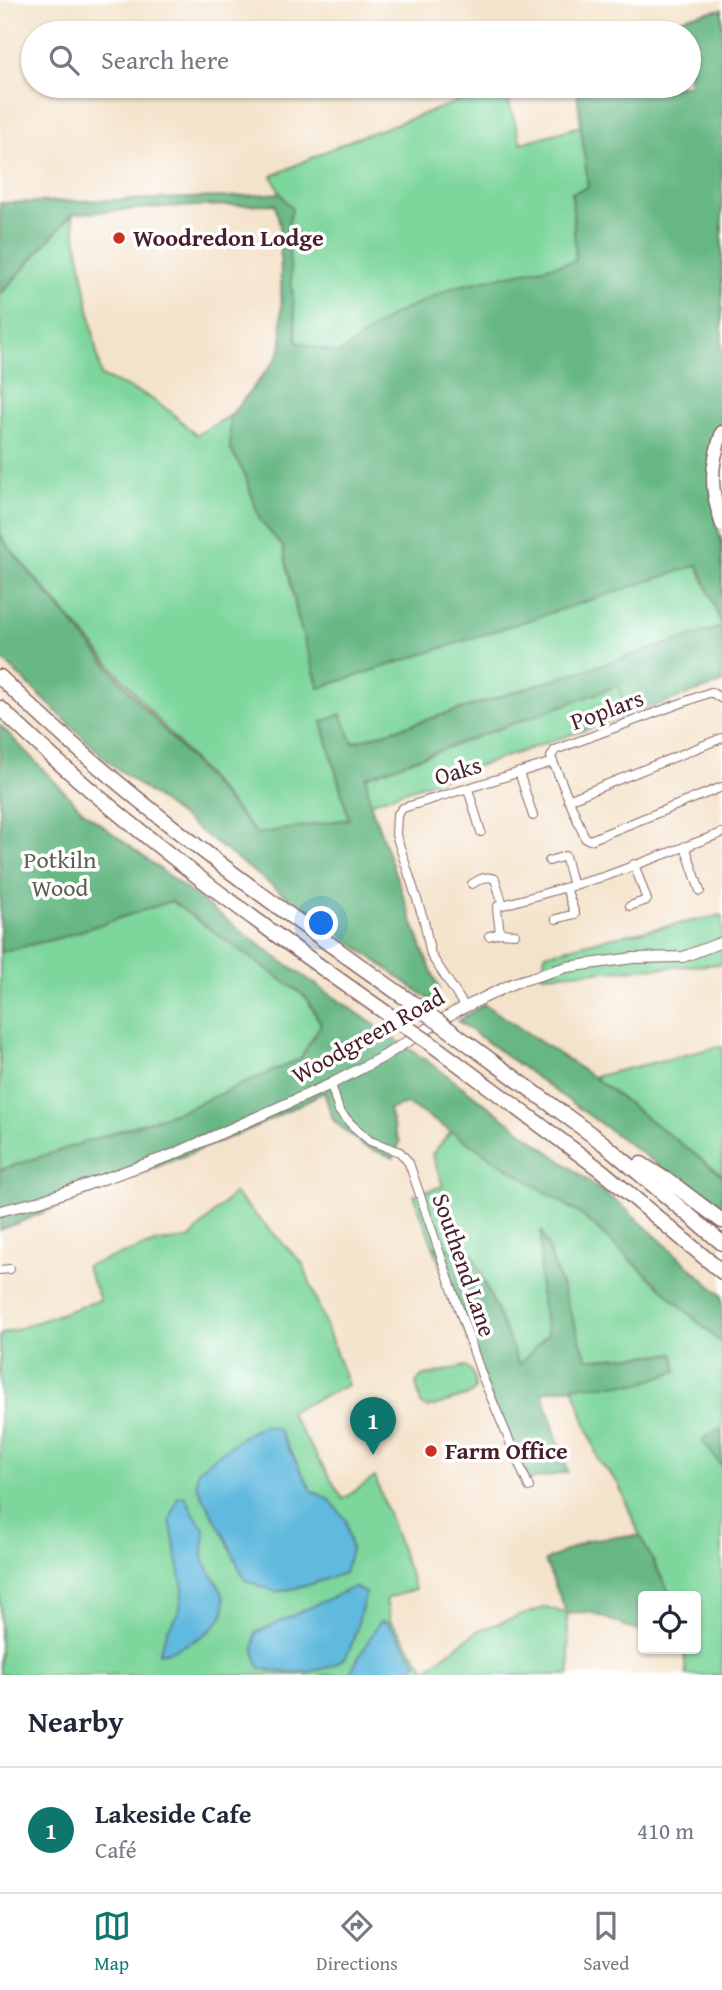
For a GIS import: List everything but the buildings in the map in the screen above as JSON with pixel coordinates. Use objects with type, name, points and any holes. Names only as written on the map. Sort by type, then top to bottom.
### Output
[{"type":"highway","points":[[0,677],[155,814],[259,894],[603,1143],[722,1243]]},
{"type":"highway","points":[[0,708],[75,776],[165,851],[602,1171],[641,1201],[722,1272]]},
{"type":"highway","points":[[603,1143],[666,1179],[722,1221]]},
{"type":"main road","points":[[722,432],[712,467],[715,504],[722,525]]},
{"type":"street","name":"Poplars","points":[[722,699],[711,692],[555,750],[551,757],[585,838],[590,840],[722,787]]},
{"type":"street","points":[[568,800],[722,738]]},
{"type":"street","name":"Oaks","points":[[464,1007],[430,955],[424,921],[396,835],[397,816],[403,808],[553,762]]},
{"type":"street","points":[[519,772],[533,816]]},
{"type":"street","points":[[468,789],[481,832]]},
{"type":"street","points":[[500,933],[498,906],[606,876],[722,833]]},
{"type":"street","points":[[685,846],[699,891]]},
{"type":"street","points":[[549,861],[565,856],[575,914],[556,919]]},
{"type":"street","points":[[630,906],[647,900],[634,864]]},
{"type":"street","points":[[472,884],[483,878],[495,879],[503,905]]},
{"type":"street","points":[[489,936],[515,933]]},
{"type":"street","name":"Woodgreen Road","points":[[0,1211],[40,1201],[172,1155],[331,1084],[381,1058],[464,1007],[514,983],[567,967],[633,958],[683,957],[722,942]]},
{"type":"street","name":"Southend Lane","points":[[331,1084],[339,1111],[352,1125],[370,1141],[400,1152],[409,1163],[482,1376],[529,1488]]},
{"type":"street","points":[[0,1270],[10,1269]]},
{"type":"green space","points":[[722,9],[722,417],[713,440],[716,523],[722,542],[722,624],[698,565],[319,688],[298,619],[283,547],[260,520],[245,475],[230,448],[230,416],[277,358],[282,346],[280,226],[275,204],[163,207],[72,214],[0,295],[0,203],[228,197],[280,193],[292,209],[287,231],[297,342],[339,354],[391,316],[454,287],[576,261],[572,193],[588,187],[578,98],[701,98],[701,21],[675,21]]},
{"type":"green space","points":[[468,98],[508,98],[521,143],[581,126],[588,187],[572,193],[576,261],[454,287],[391,316],[339,355],[297,343],[287,231],[292,209],[272,176],[351,140]]},
{"type":"green space","points":[[72,214],[101,376],[147,396],[171,412],[196,435],[230,416],[230,448],[245,475],[260,520],[283,547],[298,619],[319,688],[699,564],[722,627],[352,743],[322,722],[349,819],[257,834],[5,543],[0,533],[0,295]]},
{"type":"green space","points":[[0,533],[5,543],[131,693],[257,834],[349,819],[322,722],[341,714],[353,743],[722,627],[722,683],[628,715],[617,686],[366,777],[370,803],[439,989],[430,1000],[110,763],[0,657]]},
{"type":"green space","points":[[618,685],[628,715],[370,803],[365,777]]},
{"type":"green space","name":"Potkiln Wood","points":[[0,725],[82,810],[273,955],[437,1068],[627,1210],[722,1296],[722,1344],[583,1216],[408,1104],[389,1109],[395,1133],[400,1141],[394,1158],[363,1146],[333,1120],[324,1092],[255,1127],[0,1230],[0,1170],[186,1109],[300,1059],[321,1024],[306,997],[171,901],[59,938],[0,952]]},
{"type":"green space","points":[[171,901],[306,997],[321,1024],[300,1059],[186,1109],[0,1170],[0,952],[59,938]]},
{"type":"green space","points":[[722,915],[722,964],[542,975],[545,954]]},
{"type":"green space","points":[[484,1004],[593,1077],[722,1175],[722,1211],[458,1021]]},
{"type":"green space","points":[[722,1046],[722,1175],[593,1077]]},
{"type":"green space","points":[[451,1132],[583,1216],[722,1344],[722,1675],[686,1675],[684,1654],[701,1654],[701,1591],[668,1591],[640,1536],[618,1483],[599,1461],[573,1387],[674,1371],[672,1353],[587,1360],[542,1231],[540,1292],[548,1334],[519,1365],[472,1252],[433,1246],[414,1195],[443,1186],[432,1154]]},
{"type":"green space","points":[[234,1193],[303,1264],[348,1385],[289,1412],[343,1499],[375,1477],[415,1589],[386,1599],[390,1620],[426,1669],[479,1630],[546,1607],[567,1614],[570,1675],[0,1675],[0,1335],[100,1300],[86,1266],[158,1242],[189,1239]]},
{"type":"green space","points":[[541,1229],[587,1359],[674,1354],[677,1371],[640,1384],[578,1386],[542,1392],[568,1472],[522,1482],[433,1246],[472,1252],[519,1365],[548,1334],[540,1292]]},
{"type":"green space","points":[[465,1366],[474,1379],[475,1390],[471,1394],[428,1408],[421,1404],[416,1383],[421,1377]]},
{"type":"green space","points":[[716,1430],[722,1430],[722,1467],[702,1440]]},
{"type":"green space","points":[[640,1536],[668,1591],[638,1591],[638,1631],[590,1612],[567,1614],[545,1561],[588,1540]]},
{"type":"water","points":[[264,1425],[278,1429],[312,1491],[329,1499],[346,1520],[351,1549],[345,1573],[276,1592],[245,1580],[196,1484],[198,1470],[243,1436]]},
{"type":"water","points":[[185,1496],[204,1529],[203,1556],[221,1590],[225,1607],[214,1626],[204,1634],[181,1647],[159,1653],[167,1631],[179,1612],[183,1590],[170,1520],[178,1497]]},
{"type":"water","points":[[354,1587],[365,1593],[355,1635],[346,1656],[328,1667],[306,1672],[260,1668],[254,1651],[255,1633]]},
{"type":"water","points":[[380,1621],[388,1623],[417,1663],[398,1675],[349,1674]]},
{"type":"place","name":"Woodredon Lodge","points":[[119,238]]},
{"type":"place","name":"Farm Office","points":[[431,1451]]},
{"type":"place","name":"Lakeside Cafe","points":[[373,1455]]}]
